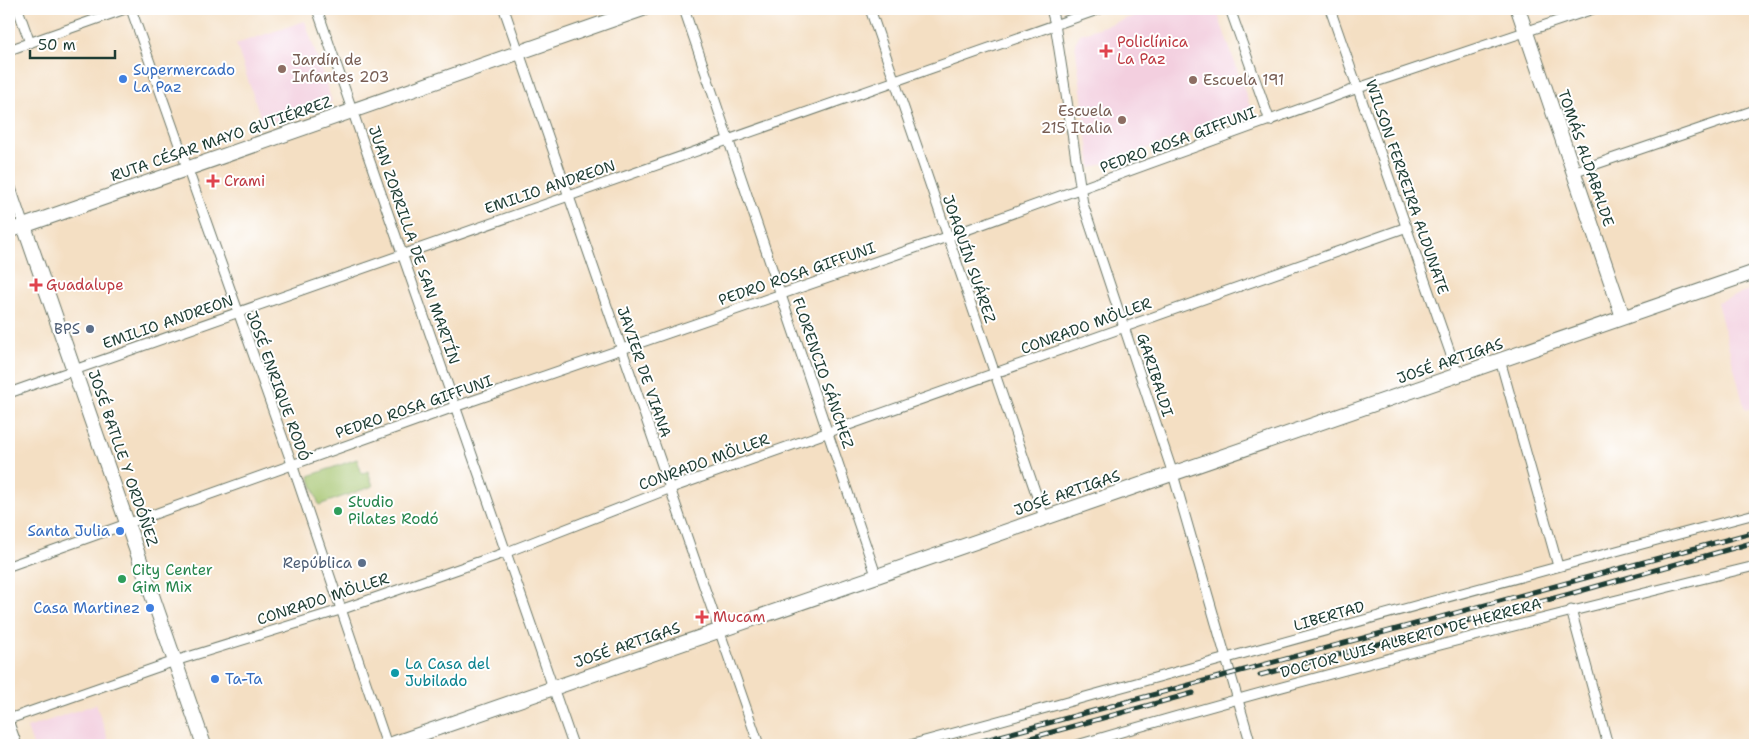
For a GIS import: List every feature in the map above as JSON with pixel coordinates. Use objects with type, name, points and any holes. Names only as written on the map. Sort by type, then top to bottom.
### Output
[{"type":"street","points":[[18,9],[30,43]]},
{"type":"street","points":[[9,50],[125,9]]},
{"type":"street","name":"JOSÉ ENRIQUE RODÓ","points":[[131,9],[292,464],[340,610],[388,745]]},
{"type":"street","name":"JUAN ZORRILLA DE SAN MARTÍN","points":[[317,9],[457,406],[573,745]]},
{"type":"street","name":"JAVIER DE VIANA","points":[[504,9],[759,745]]},
{"type":"street","name":"RUTA CÉSAR MAYO GUTIÉRREZ","points":[[9,231],[643,9]]},
{"type":"street","name":"FLORENCIO SÁNCHEZ","points":[[684,9],[782,293],[876,575]]},
{"type":"street","name":"JOAQUÍN SUÁREZ","points":[[870,9],[1044,517]]},
{"type":"street","name":"GARIBALDI","points":[[1051,9],[1056,24],[1080,190],[1173,474],[1252,745]]},
{"type":"street","name":"EMILIO ANDREON","points":[[9,393],[1100,9]]},
{"type":"street","points":[[1230,9],[1270,121]]},
{"type":"street","name":"WILSON FERREIRA ALDUNATE","points":[[1330,9],[1458,375]]},
{"type":"street","name":"TOMÁS ALDABALDE","points":[[1518,9],[1623,317]]},
{"type":"street","name":"PEDRO ROSA GIFFUNI","points":[[9,566],[457,406],[1080,190],[1358,88],[1594,9]]},
{"type":"street","points":[[1574,172],[1755,110]]},
{"type":"street","name":"JOSÉ BATLLE Y ORDÓÑEZ","points":[[9,182],[204,745]]},
{"type":"street","name":"CONRADO MÖLLER","points":[[9,721],[175,661],[340,610],[507,552],[671,488],[1407,226]]},
{"type":"street","name":"JOSÉ ARTIGAS","points":[[388,745],[1755,272]]},
{"type":"street","points":[[1500,360],[1558,566]]},
{"type":"street","name":"LIBERTAD","points":[[910,745],[1228,660],[1558,566],[1755,514]]},
{"type":"street","name":"DOCTOR LUIS ALBERTO DE HERRERA","points":[[1077,745],[1238,697],[1571,610],[1755,566]]},
{"type":"street","points":[[1571,610],[1608,745]]},
{"type":"street","points":[[9,721],[17,745]]},
{"type":"shaded area","points":[[1155,9],[1216,9],[1252,112],[1091,168],[1075,43],[1080,34]]},
{"type":"shaded area","name":"Jardín de Infantes 203","points":[[305,21],[332,102],[263,125],[236,44]]},
{"type":"shaded area","points":[[1755,289],[1755,407],[1745,410],[1717,302]]},
{"type":"shaded area","points":[[96,704],[110,745],[33,745],[27,728]]},
{"type":"green space","points":[[357,459],[362,474],[368,471],[373,486],[319,505],[309,476]]},
{"type":"railway","points":[[967,745],[1755,532]]},
{"type":"railway","points":[[1260,675],[1566,595],[1755,542]]},
{"type":"railway","points":[[1005,745],[1193,693]]},
{"type":"place","name":"Policlínica La Paz","points":[[1106,51]]},
{"type":"place","name":"Jardín de Infantes 203","points":[[282,69]]},
{"type":"place","name":"Supermercado La Paz","points":[[123,79]]},
{"type":"place","name":"Escuela 191","points":[[1193,80]]},
{"type":"place","name":"Escuela 215 Italia","points":[[1122,120]]},
{"type":"place","name":"Crami","points":[[213,181]]},
{"type":"place","name":"Guadalupe","points":[[36,285]]},
{"type":"place","name":"BPS","points":[[90,329]]},
{"type":"place","name":"Studio Pilates Rodó","points":[[338,511]]},
{"type":"place","name":"Santa Julia","points":[[120,531]]},
{"type":"place","name":"República","points":[[362,563]]},
{"type":"place","name":"City Center Gim Mix","points":[[122,579]]},
{"type":"place","name":"Casa Martinez","points":[[150,608]]},
{"type":"place","name":"Mucam","points":[[702,617]]},
{"type":"place","name":"La Casa del Jubilado","points":[[395,673]]},
{"type":"place","name":"Ta-Ta","points":[[215,679]]}]
